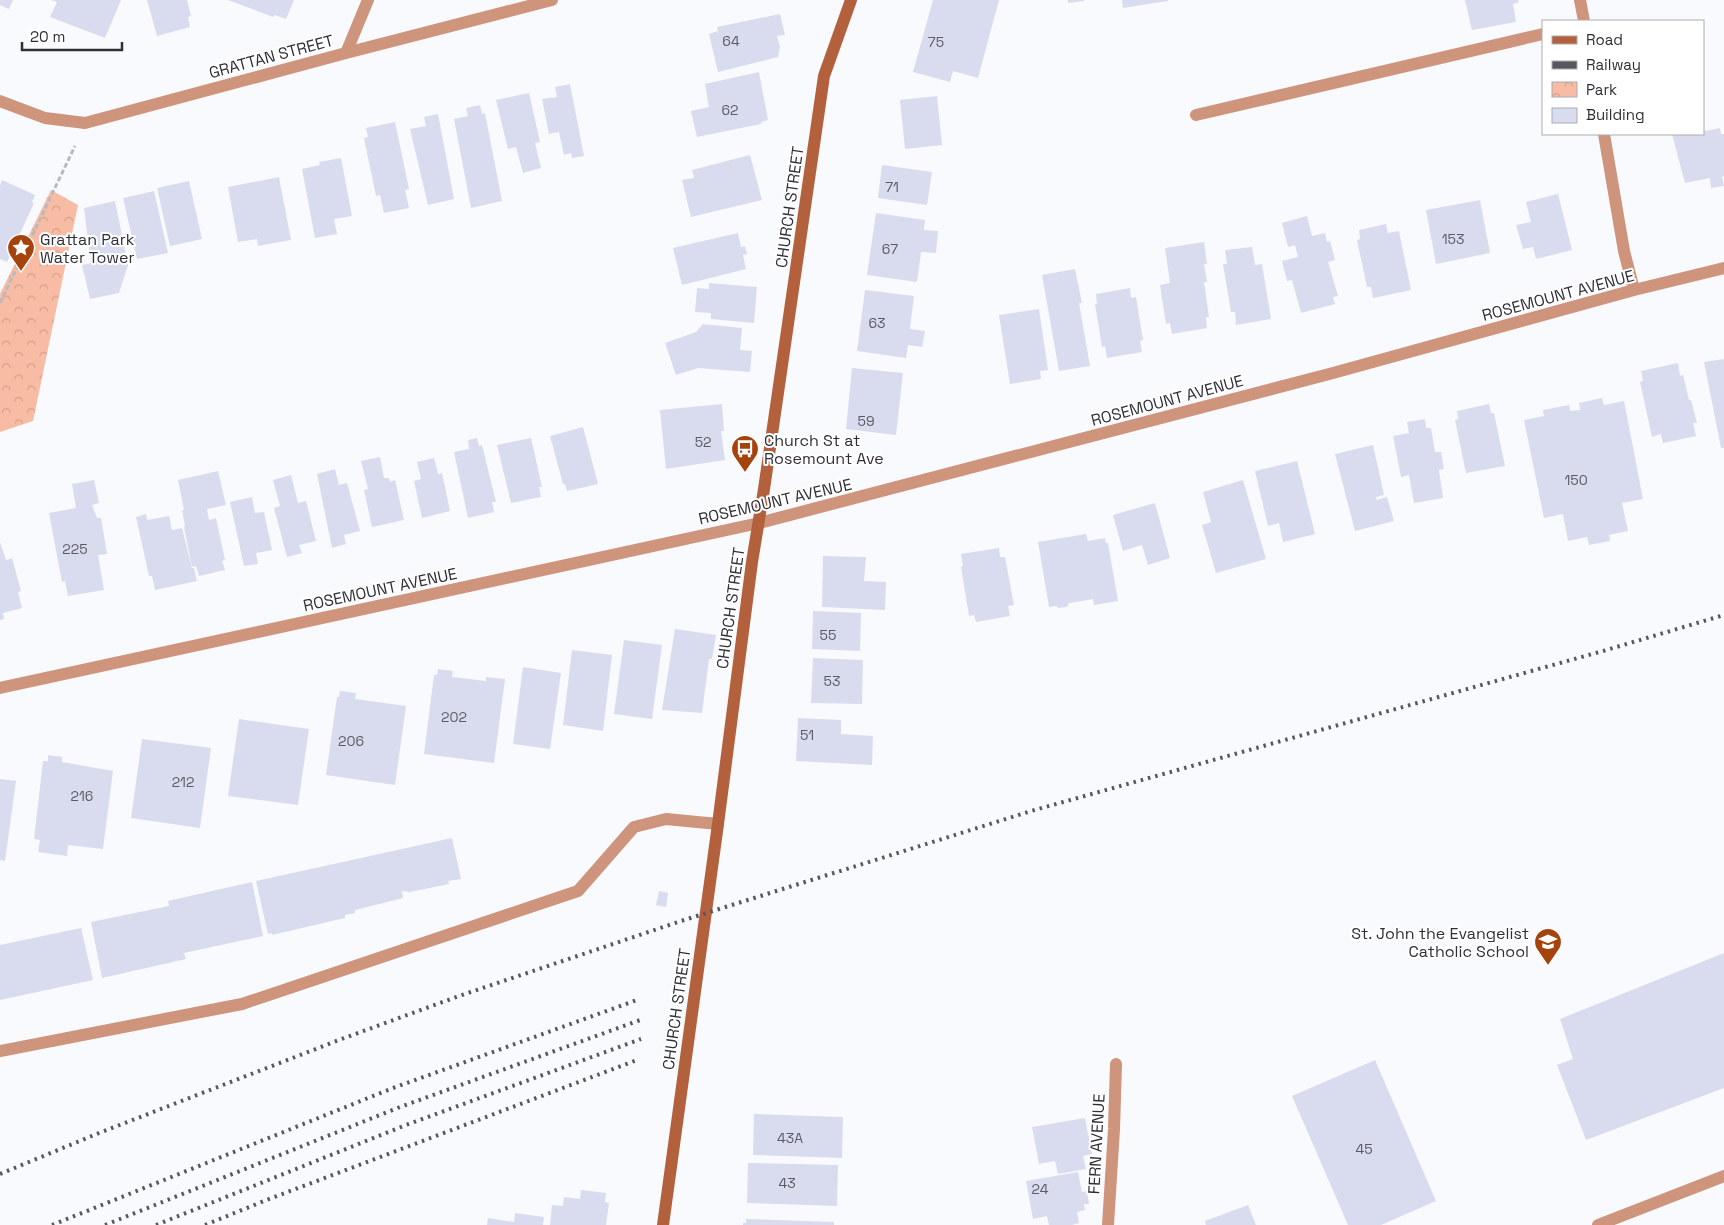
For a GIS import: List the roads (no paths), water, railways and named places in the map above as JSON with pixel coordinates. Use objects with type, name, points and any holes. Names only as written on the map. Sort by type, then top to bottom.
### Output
[{"type":"street","points":[[346,52],[368,0]]},
{"type":"street","name":"GRATTAN STREET","points":[[0,101],[45,118],[85,123],[346,52],[552,0]]},
{"type":"street","name":"CHURCH STREET","points":[[663,1225],[752,562],[824,76],[851,0]]},
{"type":"street","points":[[1580,0],[1584,20]]},
{"type":"street","points":[[1196,115],[1542,34]]},
{"type":"street","points":[[1604,135],[1624,252],[1634,290]]},
{"type":"street","name":"ROSEMOUNT AVENUE","points":[[0,688],[759,523],[1324,375],[1634,290],[1724,268]]},
{"type":"street","points":[[0,1051],[242,1004],[578,891],[634,827],[666,819],[718,824]]},
{"type":"street","name":"FERN AVENUE","points":[[1108,1225],[1116,1064]]},
{"type":"street","points":[[1598,1225],[1724,1176]]},
{"type":"railway","points":[[0,1174],[99,1133],[339,1040],[459,996],[681,921],[1031,811],[1603,651],[1724,615]]},
{"type":"railway","points":[[52,1225],[393,1088],[637,1000]]},
{"type":"railway","points":[[105,1225],[400,1107],[643,1019]]},
{"type":"railway","points":[[156,1225],[406,1125],[641,1039]]},
{"type":"railway","points":[[205,1225],[637,1060]]},
{"type":"place","name":"Grattan Park Water Tower","points":[[21,272]]},
{"type":"place","name":"Church St at Rosemount Ave","points":[[745,473]]},
{"type":"place","name":"St. John the Evangelist Catholic School","points":[[1548,966]]}]
